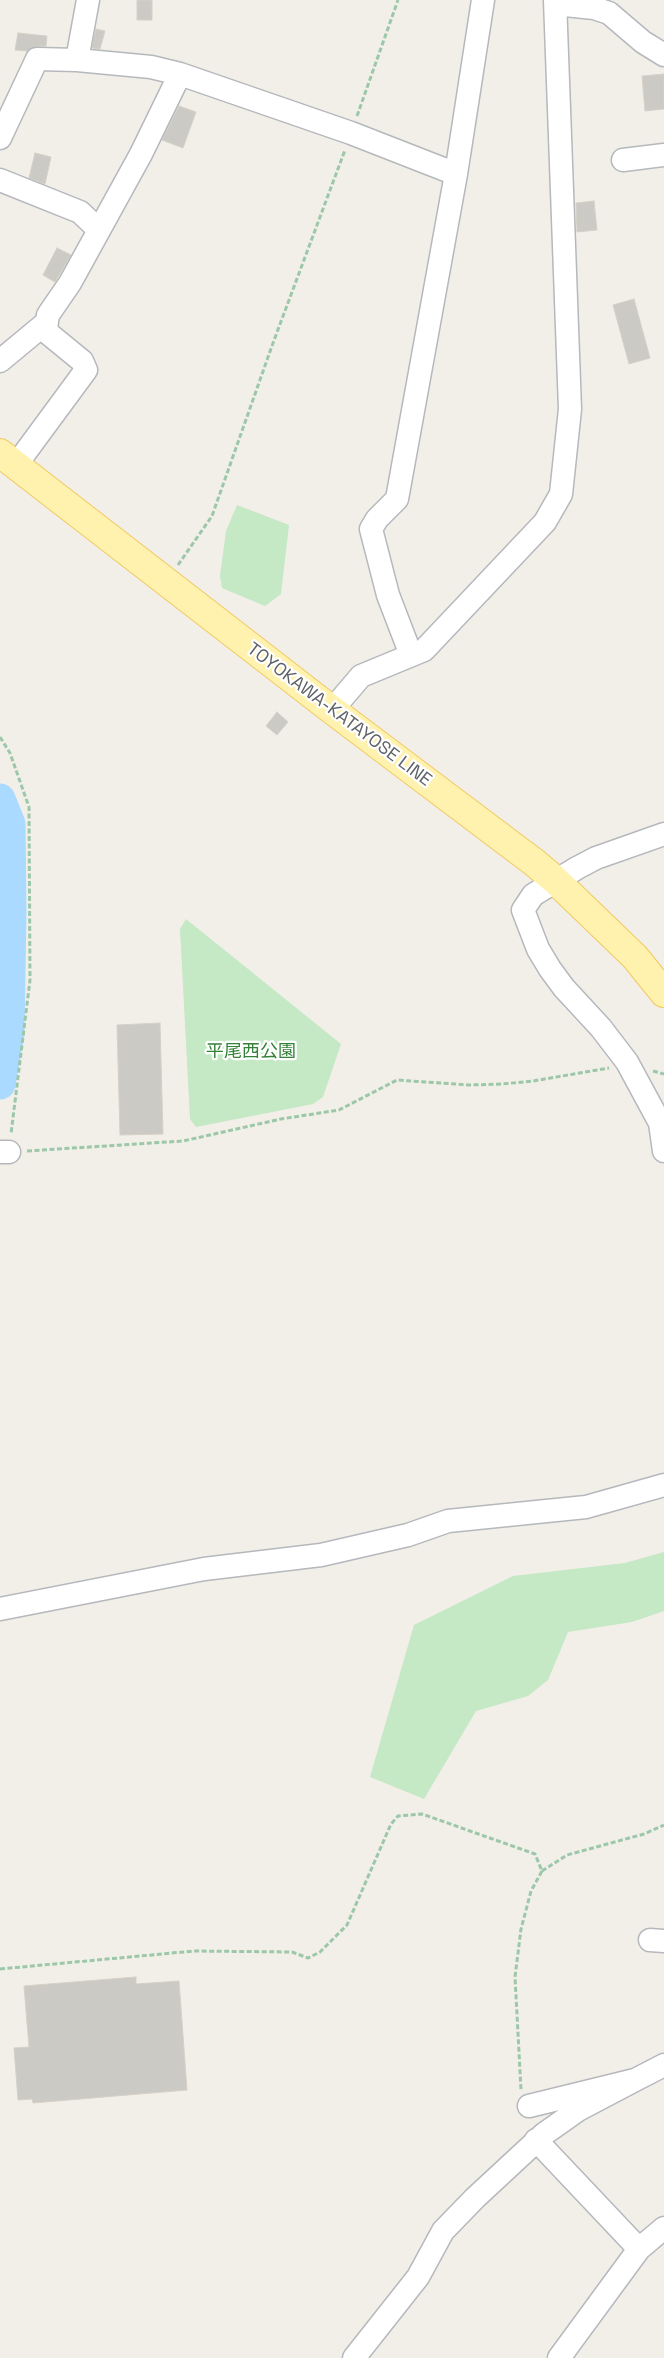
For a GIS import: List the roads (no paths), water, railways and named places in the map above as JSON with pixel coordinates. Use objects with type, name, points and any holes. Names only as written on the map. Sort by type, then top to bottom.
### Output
[{"type":"main road","name":"TOYOKAWA-KATAYOSE LINE","points":[[8,459],[332,710],[556,880],[635,957],[664,992]]},
{"type":"street","points":[[77,60],[88,0]]},
{"type":"street","points":[[411,655],[388,595],[371,529],[377,519],[397,499],[456,174],[483,0]]},
{"type":"street","points":[[556,0],[565,5],[594,8],[610,13],[643,42],[664,55]]},
{"type":"street","points":[[332,710],[361,676],[424,650],[545,522],[561,494],[570,409],[556,0]]},
{"type":"street","points":[[0,138],[38,59],[77,60],[151,68],[180,74],[351,133],[456,174]]},
{"type":"street","points":[[8,459],[86,370],[82,361],[50,334],[46,328],[48,315],[70,283],[142,154],[180,74]]},
{"type":"street","points":[[623,160],[664,155]]},
{"type":"street","points":[[0,180],[80,212],[100,230]]},
{"type":"street","points":[[0,361],[47,322]]},
{"type":"street","points":[[664,834],[596,858],[533,895],[523,910],[538,948],[550,969],[627,1062],[660,1123],[664,1150]]},
{"type":"street","points":[[0,1609],[194,1571],[321,1555],[408,1535],[448,1520],[586,1507],[664,1484]]},
{"type":"street","points":[[354,2358],[418,2277],[442,2231],[540,2136],[578,2110],[664,2065]]},
{"type":"street","points":[[635,2080],[525,2100],[540,2136],[639,2249]]},
{"type":"street","points":[[559,2358],[639,2249],[664,2228]]},
{"type":"waterway","points":[[0,799],[10,824],[11,912],[9,1033],[0,1084]]},
{"type":"park label","name":"平尾西公園","points":[[251,1052]]}]
